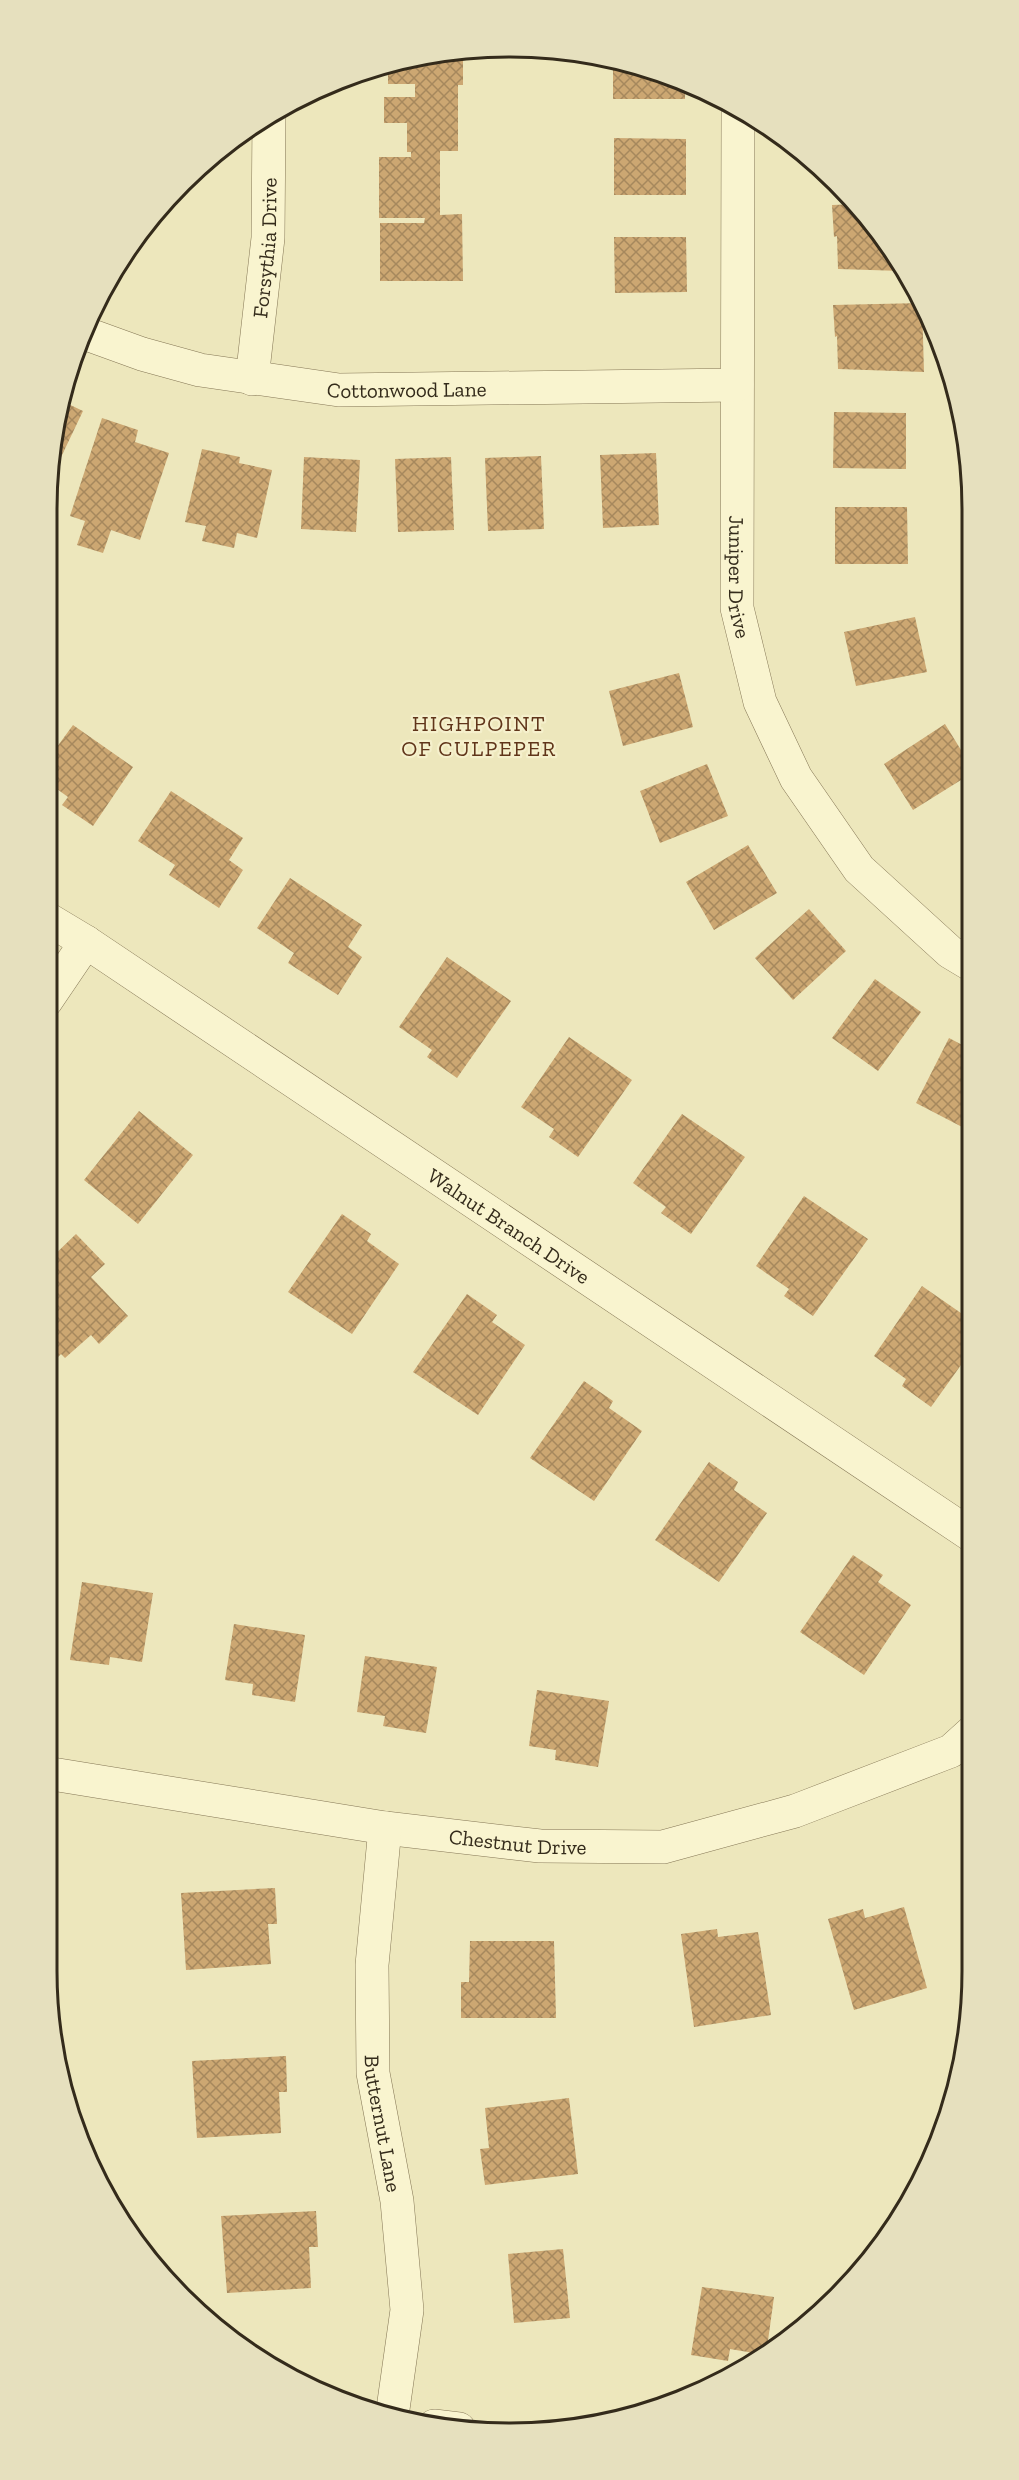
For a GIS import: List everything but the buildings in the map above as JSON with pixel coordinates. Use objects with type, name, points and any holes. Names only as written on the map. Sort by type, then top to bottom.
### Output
[{"type":"street","name":"Juniper Drive","points":[[738,119],[737,608],[760,702],[796,778],[859,869],[950,952],[962,959]]},
{"type":"street","name":"Forsythia Drive","points":[[252,379],[268,238],[269,126]]},
{"type":"street","name":"Cottonwood Lane","points":[[91,336],[142,354],[200,370],[339,390],[737,385]]},
{"type":"street","name":"Walnut Branch Drive","points":[[57,925],[962,1529]]},
{"type":"street","points":[[57,985],[86,942]]},
{"type":"street","name":"Chestnut Drive","points":[[57,1775],[385,1828],[540,1846],[663,1847],[795,1811],[951,1751],[962,1741]]},
{"type":"street","name":"Butternut Lane","points":[[385,1828],[372,1965],[372,2073],[397,2201],[407,2310],[393,2408]]},
{"type":"district","name":"HIGHPOINT OF CULPEPER","points":[[479,736]]}]
